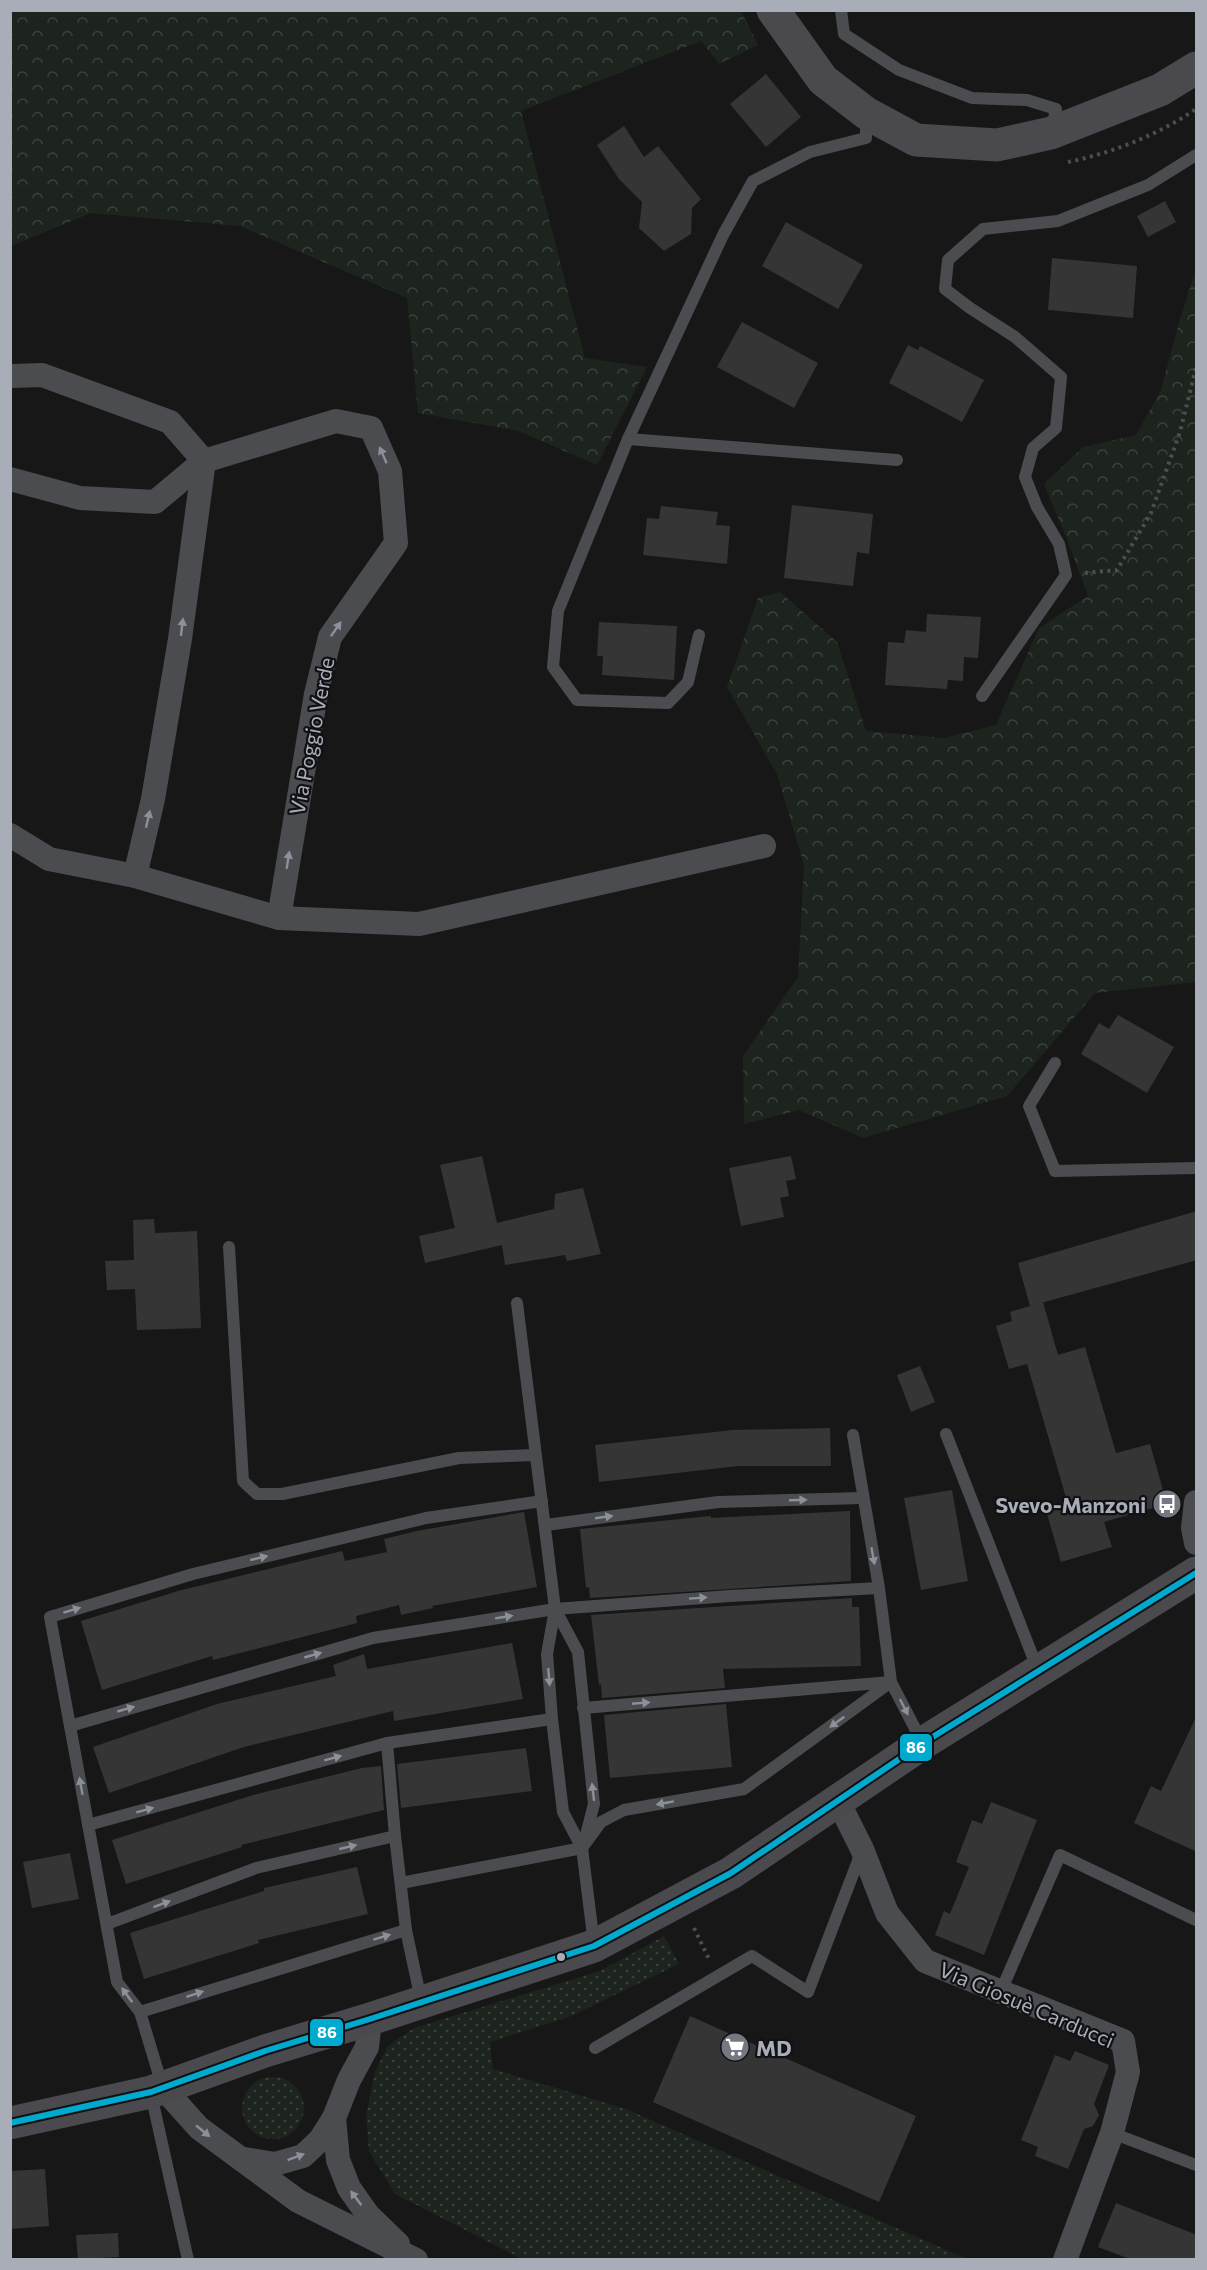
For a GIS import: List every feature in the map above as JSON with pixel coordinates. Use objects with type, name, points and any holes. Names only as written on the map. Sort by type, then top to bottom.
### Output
[{"type":"street","points":[[772,10],[823,80],[866,113],[916,140],[997,145],[1051,133],[1160,90],[1197,68]]},
{"type":"street","points":[[10,376],[42,375],[170,422],[204,461],[180,639],[153,798],[135,876]]},
{"type":"street","name":"Via Poggio Verde","points":[[10,479],[80,498],[155,502],[204,461],[336,421],[371,428],[390,471],[396,543],[330,637],[316,694],[279,918]]},
{"type":"street","points":[[10,835],[49,859],[135,876],[279,918],[419,924],[764,846]]},
{"type":"street","points":[[1197,1502],[1193,1528],[1197,1543]]},
{"type":"street","points":[[10,2123],[157,2090],[265,2051],[594,1946],[731,1872],[923,1743],[1197,1573]]},
{"type":"street","name":"Via Giosuè Carducci","points":[[838,1801],[862,1849],[887,1913],[926,1961],[1123,2041],[1128,2072],[1112,2133],[1065,2259]]},
{"type":"street","points":[[241,2158],[275,2164],[303,2156],[320,2140],[334,2118],[349,2080],[367,2048],[370,2019]]},
{"type":"street","points":[[157,2090],[199,2128],[298,2201],[412,2259]]},
{"type":"street","points":[[334,2118],[338,2160],[349,2188],[368,2215],[412,2259]]},
{"type":"lane","points":[[841,10],[844,34],[899,70],[972,98],[1027,100],[1056,109],[1051,133]]},
{"type":"lane","points":[[699,635],[688,682],[668,703],[577,700],[553,668],[558,611],[628,439],[723,235],[753,181],[810,152],[866,138],[866,113]]},
{"type":"lane","points":[[982,696],[1066,575],[1059,544],[1036,507],[1025,477],[1033,448],[1056,428],[1061,376],[1015,337],[945,289],[948,260],[983,229],[1058,221],[1148,185],[1197,155]]},
{"type":"lane","points":[[628,439],[897,460]]},
{"type":"lane","points":[[1055,1063],[1029,1106],[1055,1171],[1197,1168]]},
{"type":"lane","points":[[229,1247],[243,1481],[257,1494],[282,1494],[459,1458],[535,1455]]},
{"type":"lane","points":[[517,1303],[555,1609],[547,1653],[563,1812],[582,1848],[594,1946]]},
{"type":"lane","points":[[946,1434],[1039,1672]]},
{"type":"lane","points":[[853,1435],[879,1588],[891,1682],[923,1743]]},
{"type":"lane","points":[[546,1525],[718,1502],[862,1498]]},
{"type":"lane","points":[[188,2259],[157,2090],[140,2012],[117,1982],[50,1617],[193,1574],[415,1521],[542,1501]]},
{"type":"lane","points":[[70,1726],[373,1638],[555,1609],[879,1588]]},
{"type":"lane","points":[[555,1609],[578,1652],[582,1708],[594,1804],[582,1848]]},
{"type":"lane","points":[[582,1708],[891,1682]]},
{"type":"lane","points":[[400,1883],[582,1848],[601,1822],[624,1810],[744,1790],[891,1682]]},
{"type":"lane","points":[[88,1825],[387,1743],[552,1719]]},
{"type":"lane","points":[[387,1743],[406,1930],[422,2002]]},
{"type":"lane","points":[[107,1924],[256,1868],[395,1836]]},
{"type":"lane","points":[[595,2048],[752,1956],[808,1992],[862,1849]]},
{"type":"lane","points":[[1001,1991],[1060,1855],[1197,1920]]},
{"type":"lane","points":[[140,2012],[406,1930]]},
{"type":"lane","points":[[1112,2133],[1197,2165]]},
{"type":"path","points":[[1066,575],[1117,570],[1151,513],[1180,432],[1197,368]]},
{"type":"path","points":[[680,1900],[718,1976]]},
{"type":"green space","points":[[11,11],[741,11],[758,45],[719,64],[701,41],[521,111],[585,358],[647,367],[597,465],[518,431],[418,413],[407,298],[240,226],[91,213],[11,246]]},
{"type":"green space","points":[[1196,269],[1196,982],[1095,993],[1007,1096],[863,1138],[799,1110],[744,1124],[743,1056],[798,977],[804,865],[777,774],[727,687],[758,598],[780,592],[837,642],[866,731],[944,738],[996,725],[1039,628],[1088,596],[1044,484],[1083,447],[1136,435],[1161,390]]},
{"type":"green space","points":[[664,1936],[679,1964],[569,2017],[490,2042],[493,2069],[626,2109],[967,2259],[522,2259],[395,2194],[369,2151],[366,2115],[375,2072],[388,2046],[414,2028],[600,1971]]},
{"type":"green space","points":[[273,2077],[285,2079],[295,2086],[302,2096],[304,2108],[302,2120],[295,2130],[285,2137],[273,2139],[261,2137],[251,2130],[244,2120],[242,2108],[244,2096],[251,2086],[261,2079]]},
{"type":"building","points":[[766,74],[801,117],[766,147],[730,104]]},
{"type":"building","points":[[624,126],[644,157],[658,146],[701,199],[692,208],[691,234],[664,251],[639,228],[642,202],[619,179],[597,145]]},
{"type":"building","points":[[1165,201],[1176,222],[1148,237],[1137,216]]},
{"type":"building","points":[[786,222],[863,265],[838,309],[762,266]]},
{"type":"building","points":[[1052,258],[1137,266],[1133,318],[1048,310]]},
{"type":"building","points":[[742,322],[818,363],[794,408],[717,367]]},
{"type":"building","points":[[908,345],[918,350],[920,346],[984,380],[962,422],[889,383]]},
{"type":"building","points":[[792,505],[873,514],[869,554],[857,552],[853,586],[784,578]]},
{"type":"building","points":[[661,506],[718,512],[716,525],[730,526],[727,564],[643,555],[647,518],[659,519]]},
{"type":"building","points":[[927,614],[981,617],[978,658],[964,657],[963,681],[948,680],[947,689],[885,685],[888,642],[904,643],[906,630],[926,632]]},
{"type":"building","points":[[599,622],[677,626],[674,680],[602,675],[603,656],[597,656]]},
{"type":"building","points":[[1118,1015],[1174,1047],[1147,1093],[1081,1054],[1099,1023],[1109,1029]]},
{"type":"building","points":[[482,1156],[497,1223],[554,1209],[555,1194],[583,1188],[601,1254],[567,1261],[565,1255],[505,1265],[502,1245],[425,1263],[419,1236],[455,1228],[440,1165]]},
{"type":"building","points":[[791,1156],[796,1179],[786,1181],[789,1196],[780,1198],[784,1217],[741,1226],[729,1168]]},
{"type":"building","points":[[1197,1211],[1197,1260],[1030,1306],[1018,1263]]},
{"type":"building","points":[[154,1219],[155,1233],[197,1231],[201,1328],[137,1330],[135,1289],[107,1290],[105,1261],[134,1260],[133,1220]]},
{"type":"building","points":[[1043,1302],[1058,1355],[1085,1347],[1116,1453],[1150,1444],[1167,1504],[1104,1522],[1112,1547],[1061,1562],[1045,1507],[1067,1501],[1027,1364],[1009,1369],[996,1326],[1012,1321],[1010,1312]]},
{"type":"building","points":[[920,1366],[935,1402],[911,1412],[897,1375]]},
{"type":"building","points":[[830,1428],[831,1466],[738,1466],[599,1482],[595,1445],[733,1430]]},
{"type":"building","points":[[952,1490],[968,1581],[921,1590],[904,1498]]},
{"type":"building","points":[[850,1511],[851,1581],[590,1598],[589,1587],[586,1588],[580,1529],[711,1516],[711,1518]]},
{"type":"building","points":[[524,1512],[537,1587],[432,1606],[433,1608],[401,1615],[399,1605],[356,1616],[357,1623],[213,1660],[212,1656],[102,1690],[81,1621],[178,1591],[342,1551],[345,1561],[387,1552],[384,1539]]},
{"type":"building","points":[[852,1598],[852,1607],[859,1607],[861,1666],[723,1669],[725,1688],[602,1698],[591,1615]]},
{"type":"building","points":[[512,1643],[523,1699],[394,1721],[393,1711],[244,1747],[109,1793],[93,1747],[217,1704],[336,1676],[333,1665],[364,1654],[367,1669]]},
{"type":"building","points":[[726,1704],[732,1767],[610,1778],[604,1715]]},
{"type":"building","points":[[1197,1715],[1197,1852],[1134,1823],[1151,1786],[1161,1791]]},
{"type":"building","points":[[526,1748],[532,1791],[401,1808],[397,1764]]},
{"type":"building","points":[[381,1766],[384,1810],[241,1845],[242,1847],[126,1884],[112,1840],[253,1795],[362,1768]]},
{"type":"building","points":[[991,1802],[1037,1820],[984,1955],[935,1935],[944,1911],[950,1914],[969,1867],[956,1862],[972,1820],[982,1824]]},
{"type":"building","points":[[70,1853],[79,1899],[32,1908],[23,1862]]},
{"type":"building","points":[[357,1867],[368,1914],[258,1940],[259,1943],[144,1979],[130,1933],[264,1891],[264,1888]]},
{"type":"building","points":[[690,2016],[916,2116],[879,2202],[653,2102]]},
{"type":"building","points":[[1075,2051],[1109,2065],[1094,2104],[1099,2115],[1093,2126],[1084,2129],[1068,2169],[1035,2156],[1038,2147],[1021,2140],[1055,2055],[1070,2061]]},
{"type":"building","points":[[45,2169],[49,2226],[10,2229],[10,2171]]},
{"type":"building","points":[[1116,2203],[1197,2235],[1197,2259],[1130,2259],[1098,2247]]},
{"type":"building","points":[[118,2233],[119,2257],[78,2259],[76,2235]]},
{"type":"transit line","name":"86","points":[[10,2123],[151,2092],[265,2051],[594,1946],[731,1873],[923,1743],[1196,1573]]},
{"type":"place","name":"Svevo-Manzoni","points":[[1167,1504]]},
{"type":"place","name":"MD","points":[[735,2047]]}]
